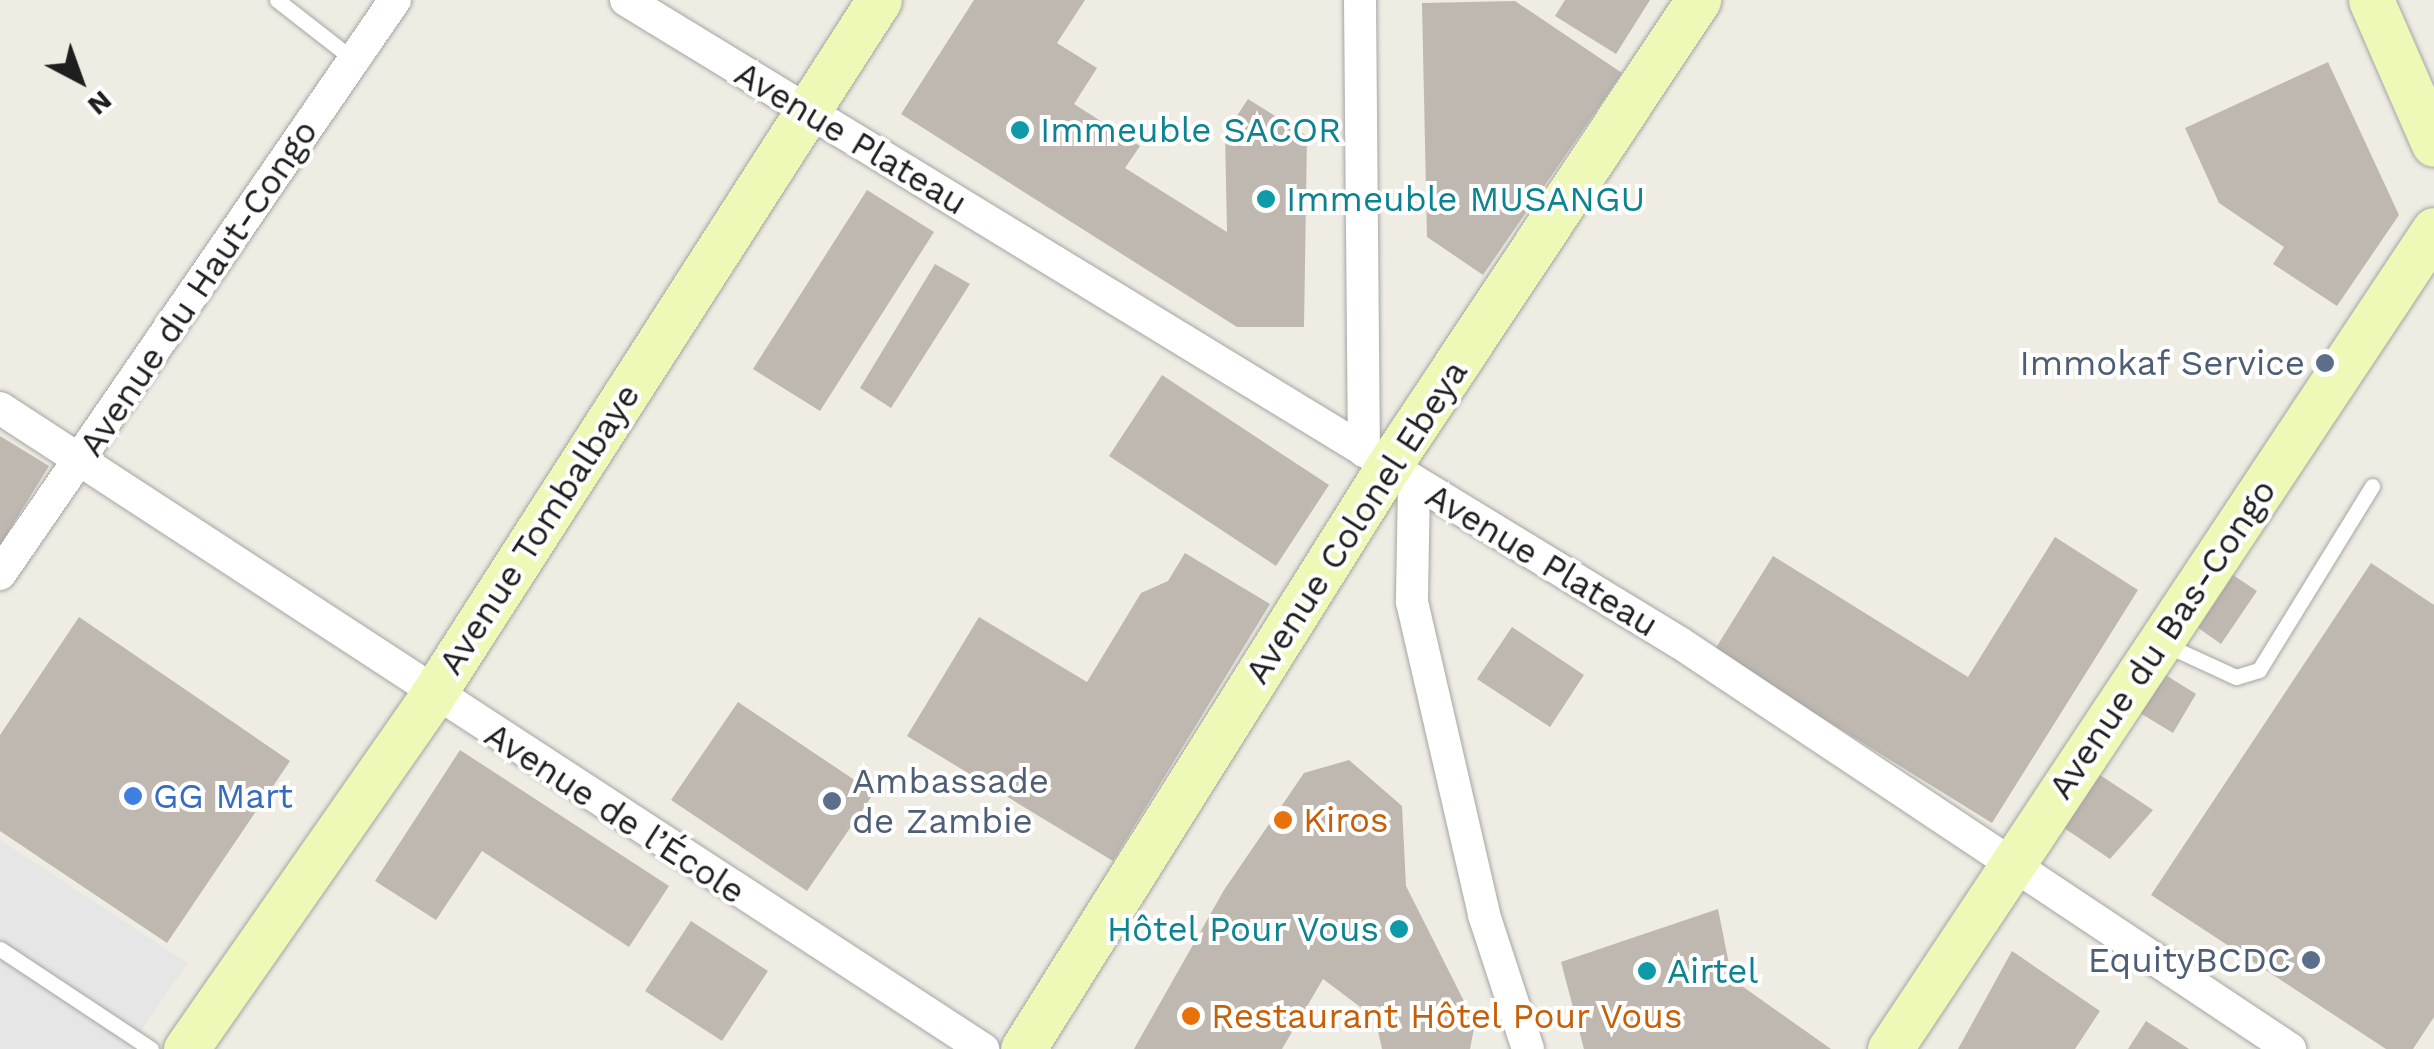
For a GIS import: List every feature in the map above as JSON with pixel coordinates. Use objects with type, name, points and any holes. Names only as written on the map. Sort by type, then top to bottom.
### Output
[{"type":"street","name":"Avenue du Haut-Congo","points":[[0,574],[395,0]]},
{"type":"street","name":"Avenue Plateau","points":[[626,0],[1388,467],[2013,862],[2290,1049]]},
{"type":"street","name":"Avenue Tombalbaye","points":[[186,1049],[432,696],[878,0]]},
{"type":"street","points":[[1360,0],[1388,467],[1412,602],[1484,914],[1528,1049]]},
{"type":"street","name":"Avenue Colonel Ebeya","points":[[1022,1049],[1388,467],[1698,0]]},
{"type":"street","points":[[2371,0],[2434,144]]},
{"type":"street","name":"Avenue du Bas-Congo","points":[[1890,1049],[2434,230]]},
{"type":"street","name":"Avenue de l’École","points":[[0,408],[432,696],[983,1049]]},
{"type":"lane","points":[[277,0],[354,60]]},
{"type":"lane","points":[[2160,642],[2236,677],[2259,670],[2372,486]]},
{"type":"lane","points":[[0,949],[151,1049]]},
{"type":"shaded area","points":[[0,840],[188,963],[128,1049],[0,1049]]},
{"type":"building","points":[[974,0],[1085,0],[1057,43],[1097,68],[1074,104],[1140,146],[1125,168],[1227,232],[1225,134],[1248,99],[1307,136],[1304,327],[1237,327],[901,114]]},
{"type":"building","points":[[1565,0],[1650,0],[1616,54],[1555,16]]},
{"type":"building","points":[[1515,1],[1622,73],[1483,275],[1427,237],[1422,3]]},
{"type":"building","points":[[2328,62],[2399,215],[2337,306],[2273,264],[2284,247],[2219,203],[2185,128]]},
{"type":"building","points":[[867,190],[934,232],[820,411],[753,369]]},
{"type":"building","points":[[935,264],[970,284],[891,408],[860,388]]},
{"type":"building","points":[[1162,375],[1329,485],[1276,566],[1109,456]]},
{"type":"building","points":[[0,436],[49,466],[0,545]]},
{"type":"building","points":[[2055,537],[2138,590],[1992,823],[1714,651],[1773,556],[1968,677]]},
{"type":"building","points":[[1185,553],[1270,604],[1113,861],[907,736],[979,617],[1087,682],[1141,593],[1168,581]]},
{"type":"building","points":[[2371,563],[2434,605],[2434,1017],[2413,1049],[2386,1049],[2151,895]]},
{"type":"building","points":[[2230,573],[2257,591],[2221,644],[2194,625]]},
{"type":"building","name":"GG Mart","points":[[79,617],[290,761],[167,943],[0,831],[0,735]]},
{"type":"building","points":[[1512,627],[1584,675],[1550,727],[1477,679]]},
{"type":"building","points":[[2164,674],[2196,694],[2173,733],[2140,713]]},
{"type":"building","points":[[738,702],[874,793],[807,891],[671,800]]},
{"type":"building","points":[[460,750],[669,886],[629,947],[482,851],[436,920],[375,881]]},
{"type":"building","points":[[1349,760],[1402,806],[1406,886],[1475,1023],[1470,1049],[1382,1049],[1375,1018],[1323,979],[1282,1049],[1134,1049],[1224,890],[1304,773]]},
{"type":"building","points":[[2097,773],[2153,810],[2110,859],[2061,826]]},
{"type":"building","name":"Airtel","points":[[1718,909],[1732,979],[1831,1049],[1584,1049],[1561,962]]},
{"type":"building","points":[[691,921],[768,971],[722,1041],[645,991]]},
{"type":"building","points":[[2012,951],[2100,1011],[2075,1049],[1958,1049]]},
{"type":"building","points":[[2146,1021],[2189,1049],[2128,1049]]},
{"type":"place","name":"Immeuble SACOR","points":[[1020,130]]},
{"type":"place","name":"Immeuble MUSANGU","points":[[1266,199]]},
{"type":"place","name":"Immokaf Service","points":[[2325,363]]},
{"type":"place","name":"GG Mart","points":[[133,796]]},
{"type":"place","name":"Ambassade de Zambie","points":[[832,801]]},
{"type":"place","name":"Kiros","points":[[1283,820]]},
{"type":"place","name":"Hôtel Pour Vous","points":[[1399,929]]},
{"type":"place","name":"EquityBCDC","points":[[2311,960]]},
{"type":"place","name":"Airtel","points":[[1647,971]]},
{"type":"place","name":"Restaurant Hôtel Pour Vous","points":[[1191,1016]]}]
